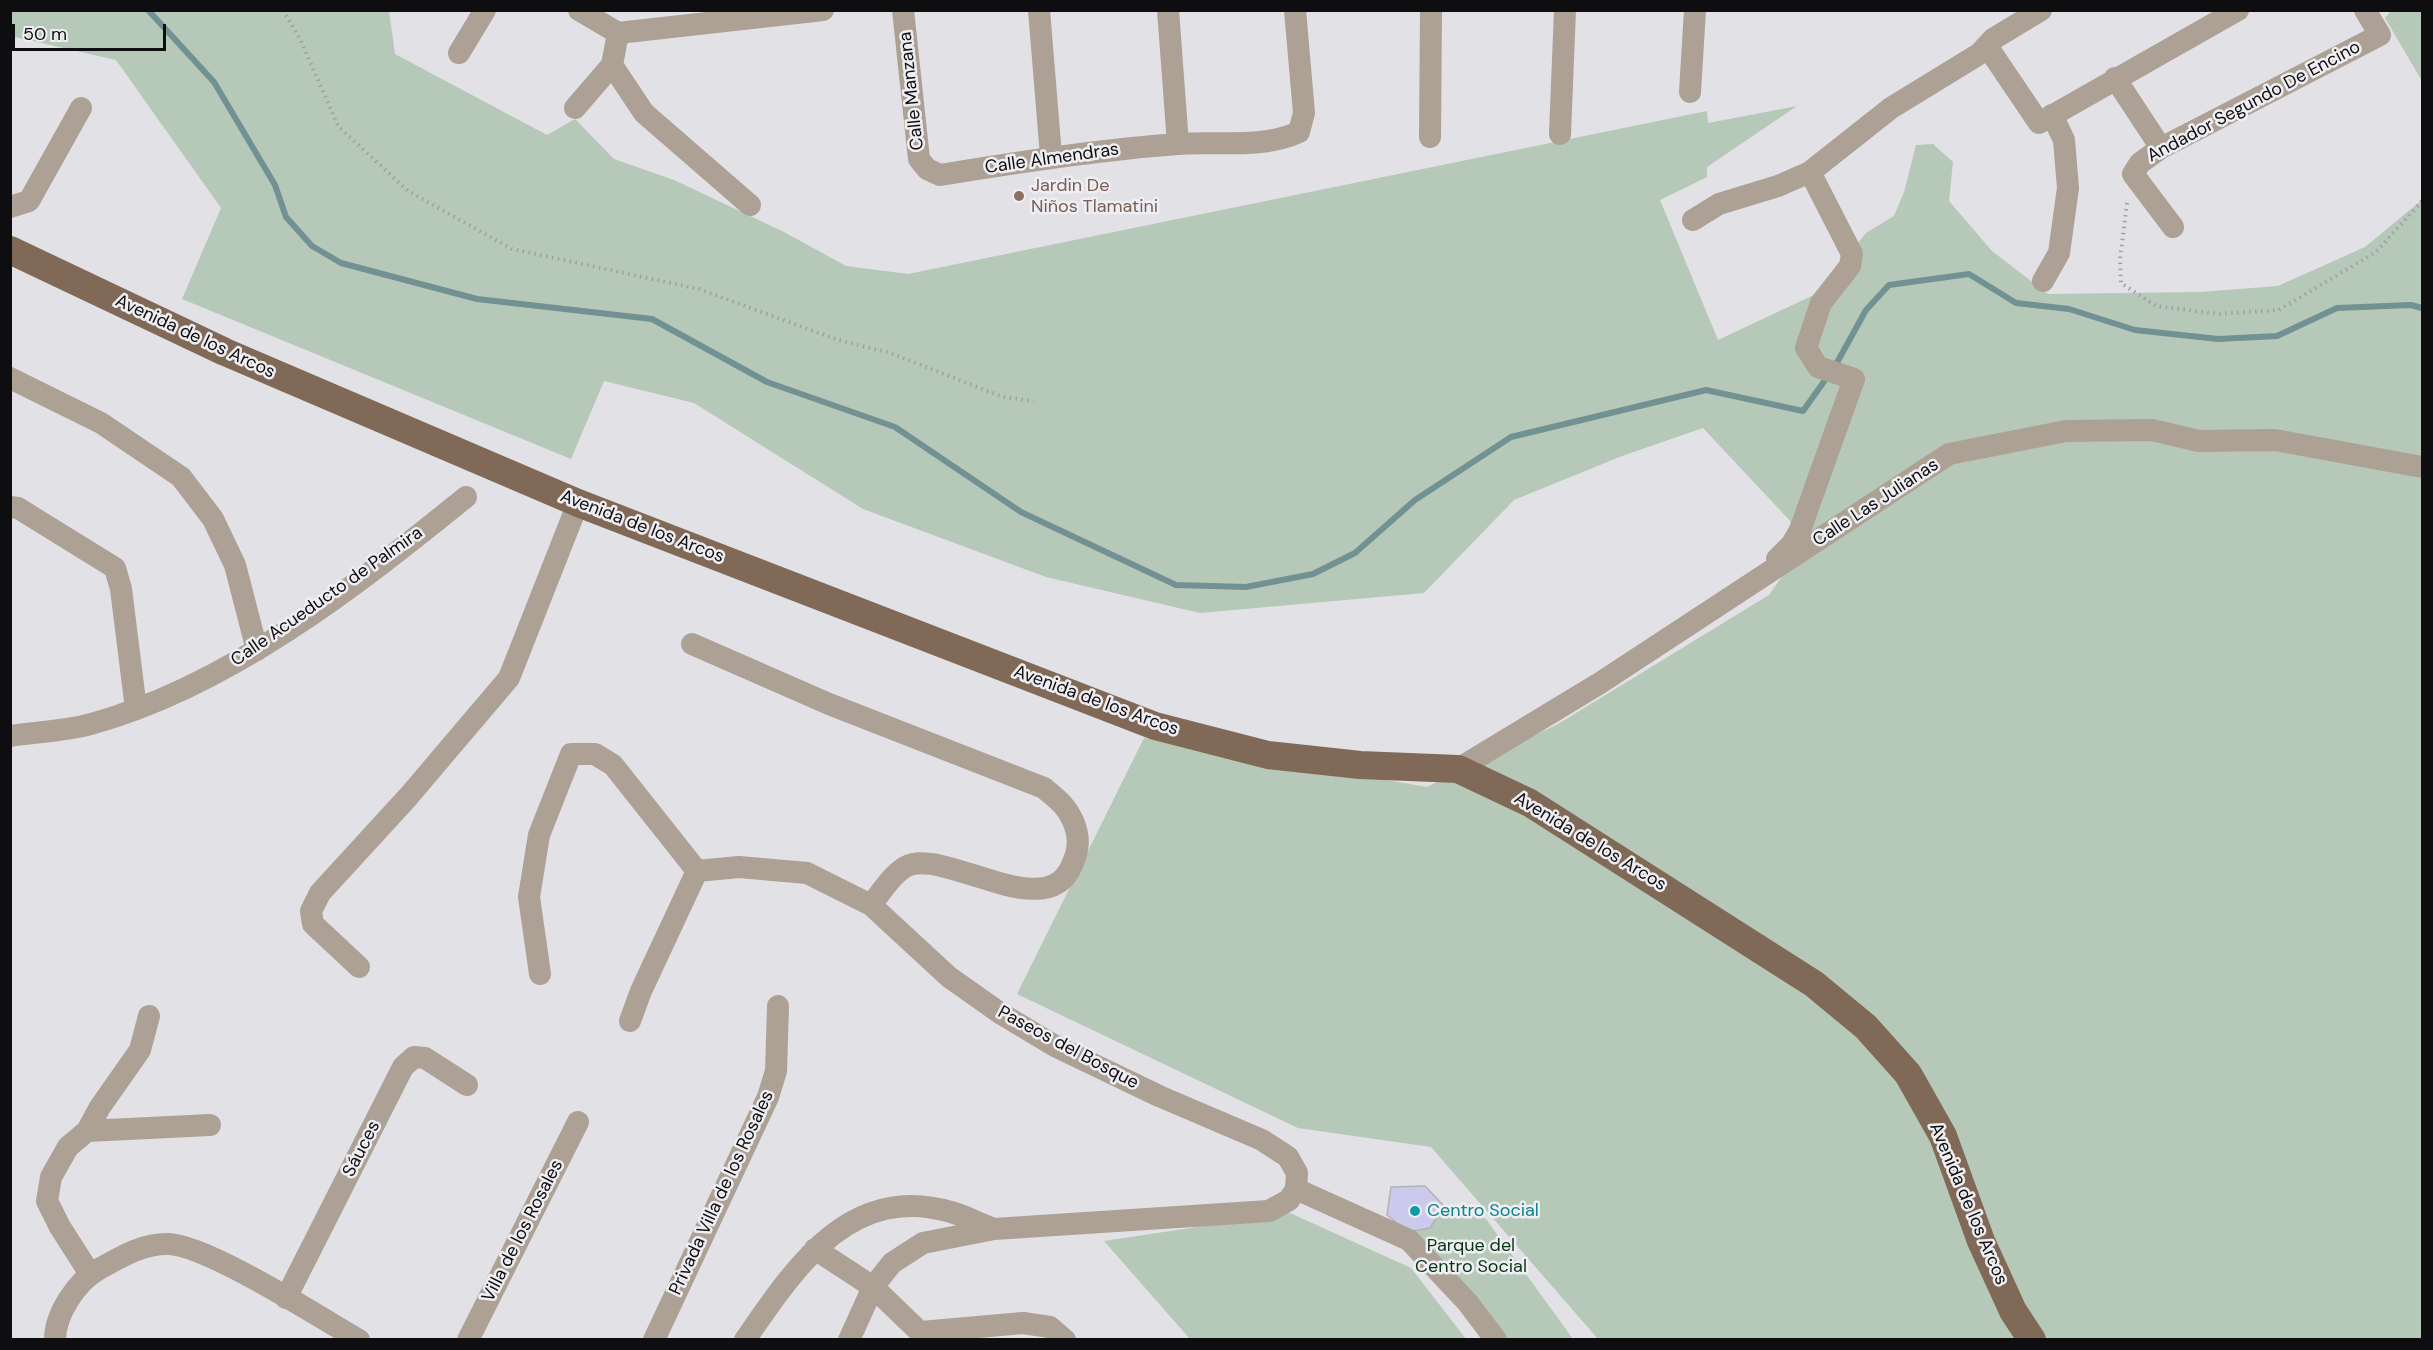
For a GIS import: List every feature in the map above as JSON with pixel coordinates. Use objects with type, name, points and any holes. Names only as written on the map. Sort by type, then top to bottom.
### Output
[{"type":"main road","name":"Avenida de los Arcos","points":[[10,250],[225,352],[578,503],[1155,726],[1268,755],[1360,765],[1458,769],[1530,803],[1814,984],[1866,1027],[1908,1074],[1943,1136],[1982,1241],[2013,1311],[2032,1340]]},
{"type":"street","points":[[459,53],[484,10]]},
{"type":"street","points":[[579,10],[618,33],[823,10]]},
{"type":"street","name":"Calle Manzana","points":[[903,10],[919,159],[927,170]]},
{"type":"street","points":[[1039,10],[1051,156]]},
{"type":"street","points":[[1168,10],[1178,144]]},
{"type":"street","name":"Calle Almendras","points":[[927,170],[940,175],[1051,156],[1178,144],[1282,140],[1299,132],[1304,113],[1295,10]]},
{"type":"street","points":[[1431,10],[1431,137]]},
{"type":"street","points":[[1560,134],[1564,10]]},
{"type":"street","points":[[1690,93],[1695,10]]},
{"type":"street","points":[[2041,10],[1993,39],[1989,49],[2064,140],[2068,188],[2059,253],[2043,281]]},
{"type":"street","points":[[2046,119],[2238,10]]},
{"type":"street","name":"Andador Segundo De Encino","points":[[2133,174],[2140,163],[2161,148],[2380,35],[2365,10]]},
{"type":"street","points":[[575,108],[612,65],[618,33]]},
{"type":"street","points":[[1694,220],[1719,204],[1778,186],[1810,172],[1867,125],[1979,54],[1991,44]]},
{"type":"street","points":[[612,65],[644,113],[750,205]]},
{"type":"street","points":[[2115,78],[2161,148]]},
{"type":"street","points":[[10,207],[29,201],[81,108]]},
{"type":"street","points":[[1749,586],[1792,544],[1800,530],[1807,507],[1822,476],[1837,423],[1854,379],[1821,368],[1806,348],[1821,303],[1850,266],[1852,254],[1810,172]]},
{"type":"street","points":[[2133,174],[2173,226]]},
{"type":"street","points":[[10,378],[101,423],[181,477],[213,519],[235,565],[256,650]]},
{"type":"street","name":"Calle Las Julianas","points":[[1458,769],[1600,683],[1949,454],[2066,431],[2152,430],[2199,441],[2275,440],[2422,467]]},
{"type":"street","name":"Calle Acueducto de Palmira","points":[[10,736],[90,724],[171,695],[256,650],[395,554],[466,497]]},
{"type":"street","points":[[359,967],[313,924],[311,910],[320,893],[408,797],[509,678],[578,503]]},
{"type":"street","points":[[10,507],[18,508],[82,545],[116,568],[121,589],[135,709]]},
{"type":"street","points":[[692,644],[829,704],[1044,788],[1066,806],[1077,831],[1078,852],[1070,870],[1061,883],[1043,890],[1013,887],[932,863],[910,864],[895,876],[871,905]]},
{"type":"street","points":[[540,974],[529,897],[539,835],[572,754],[595,754],[613,765],[697,871],[641,991],[630,1021]]},
{"type":"street","name":"Paseos del Bosque","points":[[697,871],[739,867],[807,873],[871,905],[949,977],[1000,1013],[1065,1051],[1271,1146],[1288,1157],[1297,1173],[1296,1189]]},
{"type":"street","name":"Privada Villa de los Rosales","points":[[654,1340],[768,1097],[776,1071],[777,1006]]},
{"type":"street","points":[[90,1274],[47,1201],[51,1177],[68,1147],[87,1131],[100,1107],[140,1050],[149,1016]]},
{"type":"street","name":"Sáuces","points":[[286,1298],[403,1067],[414,1057],[425,1058],[467,1085]]},
{"type":"street","name":"Villa de los Rosales","points":[[468,1340],[578,1122]]},
{"type":"street","points":[[87,1131],[210,1125]]},
{"type":"street","points":[[849,1340],[873,1287],[892,1263],[923,1244],[994,1229],[1269,1211],[1289,1200],[1296,1189],[1409,1240],[1468,1303],[1496,1340]]},
{"type":"street","points":[[745,1340],[792,1273],[815,1249],[846,1224],[883,1208],[914,1206],[951,1212],[994,1229]]},
{"type":"street","points":[[55,1334],[75,1290],[90,1274],[134,1249],[168,1243],[195,1250],[359,1340]]},
{"type":"street","points":[[815,1249],[873,1287],[925,1336],[1023,1323],[1050,1327],[1065,1340]]},
{"type":"path","points":[[283,10],[300,39],[339,126],[408,191],[512,249],[699,290],[838,340],[890,353],[1004,397],[1034,401]]},
{"type":"path","points":[[2133,174],[2124,218],[2121,283],[2156,306],[2218,314],[2279,310],[2376,252],[2422,201]]},
{"type":"green space","points":[[11,11],[389,11],[395,54],[547,135],[575,119],[614,159],[674,180],[784,232],[846,266],[908,274],[1707,111],[1708,123],[1797,106],[1707,167],[1707,177],[1660,200],[1718,340],[1816,294],[1866,233],[1894,216],[1904,192],[1916,145],[1933,144],[1953,162],[1949,201],[1992,251],[2048,294],[2199,292],[2278,286],[2365,247],[2422,200],[2422,1339],[1598,1339],[1431,1147],[1298,1128],[1017,994],[1144,738],[1427,787],[1558,724],[1769,595],[1808,540],[1703,428],[1622,456],[1514,500],[1424,593],[1200,613],[1046,577],[863,509],[694,403],[604,381],[571,459],[182,299],[221,208],[116,60],[11,36]]},
{"type":"green space","points":[[2391,11],[2422,11],[2422,81],[2385,18]]},
{"type":"green space","name":"Parque del Centro Social","points":[[1444,1206],[1486,1219],[1573,1339],[1494,1339],[1408,1232],[1430,1228]]},
{"type":"green space","points":[[1290,1213],[1411,1268],[1466,1339],[1190,1339],[1104,1241]]},
{"type":"building","name":"Centro Social","points":[[1425,1186],[1444,1206],[1430,1228],[1408,1232],[1387,1215],[1391,1187]]},
{"type":"waterway","points":[[148,10],[214,82],[275,185],[286,217],[312,246],[341,263],[477,299],[652,319],[767,382],[895,427],[1021,512],[1176,585],[1246,587],[1313,574],[1355,553],[1415,500],[1511,437],[1706,390],[1803,411],[1828,376]]},
{"type":"waterway","points":[[1834,368],[1866,310],[1889,285],[1969,274],[2016,303],[2069,309],[2135,330],[2218,339],[2277,336],[2337,308],[2411,305],[2422,308]]},
{"type":"place","name":"Jardin De Niños Tlamatini","points":[[1019,196]]},
{"type":"place","name":"Centro Social","points":[[1415,1211]]}]
